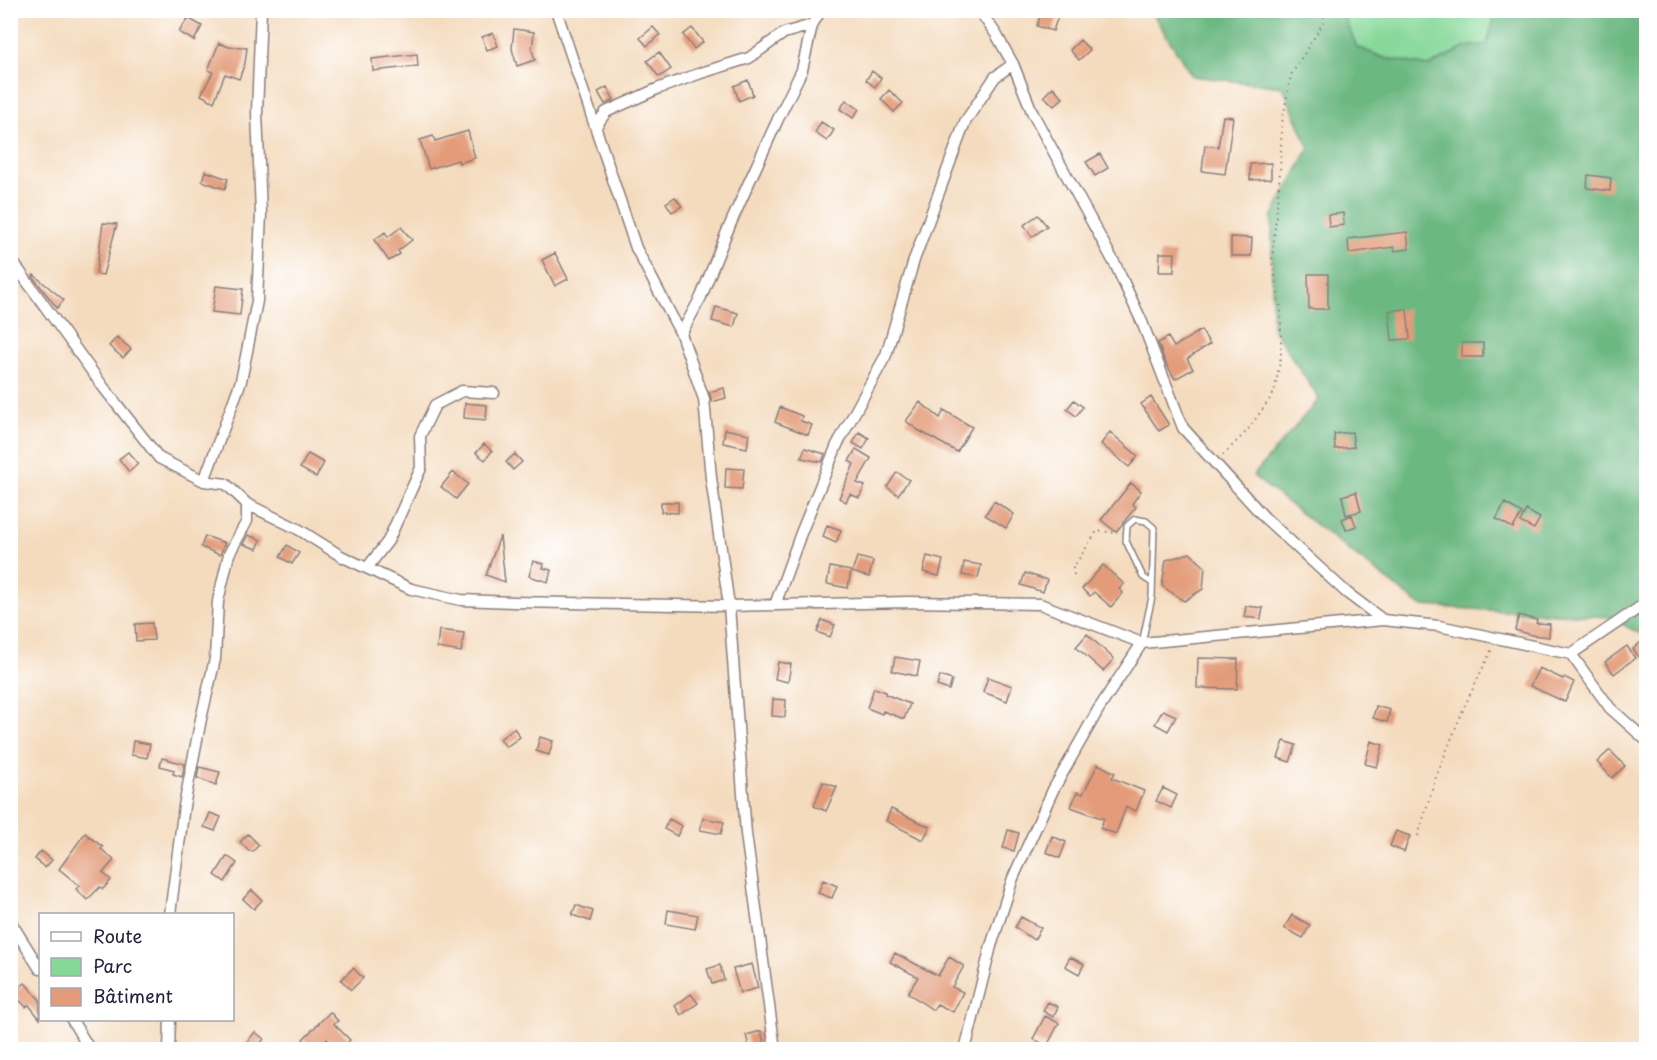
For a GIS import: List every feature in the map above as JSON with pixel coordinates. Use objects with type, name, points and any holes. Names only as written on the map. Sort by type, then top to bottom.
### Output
[{"type":"street","points":[[204,481],[242,381],[257,301],[261,214],[257,112],[261,10]]},
{"type":"street","points":[[556,10],[636,248],[681,334],[704,399],[711,478],[729,606],[746,834],[775,1050]]},
{"type":"street","points":[[681,334],[701,297],[738,207],[802,70],[812,25],[821,10]]},
{"type":"street","points":[[979,10],[1013,64],[1033,114],[1116,266],[1143,322],[1183,428],[1265,518],[1347,593],[1383,620]]},
{"type":"street","points":[[596,126],[606,112],[657,89],[749,58],[784,33],[812,25]]},
{"type":"street","points":[[775,605],[837,445],[886,355],[914,260],[965,122],[995,77],[1013,64]]},
{"type":"street","points":[[10,258],[159,458],[204,481],[226,484],[247,504],[298,529],[341,556],[411,589],[461,600],[729,606],[909,602],[1040,604],[1142,643],[1383,620],[1439,626],[1571,654],[1610,708],[1647,740]]},
{"type":"street","points":[[367,568],[388,541],[421,468],[420,436],[435,405],[462,391],[494,393]]},
{"type":"street","points":[[170,913],[184,806],[215,659],[218,601],[229,554],[247,521],[247,504]]},
{"type":"street","points":[[1571,654],[1647,603]]},
{"type":"street","points":[[965,1050],[991,946],[1012,878],[1053,790],[1098,710],[1142,643]]},
{"type":"street","points":[[10,921],[39,967]]},
{"type":"street","points":[[73,1021],[90,1050]]},
{"type":"street","points":[[169,1050],[170,1021]]},
{"type":"lane","points":[[1142,643],[1152,597],[1154,528],[1146,521],[1135,519],[1127,526],[1126,541],[1143,578],[1152,583]]},
{"type":"path","points":[[1215,463],[1247,431],[1274,393],[1281,356],[1281,310],[1272,261],[1282,123],[1291,75],[1323,23],[1324,10]]},
{"type":"path","points":[[1074,575],[1072,568],[1097,531],[1126,533]]},
{"type":"path","points":[[1418,836],[1436,777],[1497,638]]},
{"type":"green space","points":[[1494,10],[1496,12],[1487,45],[1466,47],[1429,66],[1384,58],[1357,47],[1341,11]]},
{"type":"green space","points":[[1151,11],[1341,11],[1357,47],[1384,58],[1429,66],[1466,47],[1487,44],[1496,12],[1494,11],[1646,11],[1646,637],[1609,617],[1421,606],[1253,476],[1319,399],[1272,327],[1272,217],[1309,148],[1283,87],[1192,76]]},
{"type":"building","points":[[1042,10],[1060,10],[1053,31],[1037,26]]},
{"type":"building","points":[[188,18],[202,26],[194,41],[179,32]]},
{"type":"building","points":[[653,27],[660,35],[647,46],[640,38]]},
{"type":"building","points":[[692,28],[703,42],[694,49],[683,35]]},
{"type":"building","points":[[514,29],[534,32],[532,50],[535,60],[517,66],[512,49]]},
{"type":"building","points":[[493,33],[498,46],[487,50],[482,37]]},
{"type":"building","points":[[1080,40],[1090,50],[1079,60],[1070,50]]},
{"type":"building","points":[[219,43],[229,47],[247,48],[245,63],[239,79],[225,74],[214,102],[201,95],[213,72],[208,70]]},
{"type":"building","points":[[659,52],[671,69],[659,77],[647,61]]},
{"type":"building","points":[[417,54],[418,66],[373,71],[372,59]]},
{"type":"building","points":[[872,71],[881,78],[875,87],[866,80]]},
{"type":"building","points":[[748,80],[753,95],[739,101],[734,86]]},
{"type":"building","points":[[607,87],[614,100],[605,104],[598,92]]},
{"type":"building","points":[[1053,87],[1063,98],[1054,106],[1044,96]]},
{"type":"building","points":[[889,90],[903,103],[894,112],[881,99]]},
{"type":"building","points":[[846,100],[859,109],[853,118],[840,109]]},
{"type":"building","points":[[1223,116],[1233,117],[1225,174],[1202,171],[1205,145],[1218,147]]},
{"type":"building","points":[[821,122],[834,130],[827,141],[815,133]]},
{"type":"building","points":[[468,131],[475,158],[459,163],[458,160],[429,169],[420,140],[433,136],[435,141]]},
{"type":"building","points":[[1100,154],[1108,168],[1095,176],[1086,162]]},
{"type":"building","points":[[1271,163],[1271,179],[1250,180],[1250,164]]},
{"type":"building","points":[[205,171],[228,179],[225,189],[202,181]]},
{"type":"building","points":[[1588,175],[1611,178],[1610,191],[1587,188]]},
{"type":"building","points":[[675,197],[682,206],[672,212],[666,203]]},
{"type":"building","points":[[1343,213],[1344,225],[1329,227],[1328,215]]},
{"type":"building","points":[[1038,215],[1047,226],[1032,237],[1024,225]]},
{"type":"building","points":[[103,223],[117,224],[103,275],[96,274]]},
{"type":"building","points":[[401,227],[412,240],[398,251],[400,254],[389,261],[374,240],[385,232],[388,237]]},
{"type":"building","points":[[1407,232],[1409,249],[1395,251],[1394,247],[1349,253],[1348,239]]},
{"type":"building","points":[[1231,237],[1252,238],[1251,256],[1231,256]]},
{"type":"building","points":[[555,253],[568,279],[555,286],[542,260]]},
{"type":"building","points":[[1160,253],[1175,253],[1174,272],[1159,272]]},
{"type":"building","points":[[1308,274],[1328,274],[1328,309],[1309,309]]},
{"type":"building","points":[[34,275],[64,300],[57,308],[33,277]]},
{"type":"building","points":[[216,286],[243,289],[240,315],[212,312]]},
{"type":"building","points":[[716,307],[738,313],[734,327],[712,321]]},
{"type":"building","points":[[1407,309],[1410,339],[1392,340],[1389,311]]},
{"type":"building","points":[[1201,330],[1210,344],[1187,359],[1193,369],[1175,379],[1158,343],[1168,337],[1174,347]]},
{"type":"building","points":[[117,337],[131,349],[123,358],[109,346]]},
{"type":"building","points":[[1462,343],[1483,343],[1483,357],[1462,357]]},
{"type":"building","points":[[724,388],[726,398],[712,402],[709,392]]},
{"type":"building","points":[[1151,397],[1169,425],[1159,431],[1141,404]]},
{"type":"building","points":[[1074,400],[1083,407],[1076,416],[1067,409]]},
{"type":"building","points":[[920,402],[940,418],[944,410],[972,427],[957,452],[906,421]]},
{"type":"building","points":[[465,403],[487,405],[486,420],[464,418]]},
{"type":"building","points":[[780,407],[802,416],[801,421],[812,425],[808,435],[775,422]]},
{"type":"building","points":[[725,429],[749,434],[747,448],[723,443]]},
{"type":"building","points":[[859,432],[869,438],[863,449],[853,443]]},
{"type":"building","points":[[1110,432],[1138,456],[1129,467],[1101,444]]},
{"type":"building","points":[[1352,432],[1354,447],[1335,449],[1334,434]]},
{"type":"building","points":[[484,444],[492,451],[485,460],[476,453]]},
{"type":"building","points":[[805,448],[825,454],[822,462],[801,458]]},
{"type":"building","points":[[856,449],[871,458],[857,483],[865,486],[859,498],[850,494],[846,502],[839,498],[854,464],[849,461]]},
{"type":"building","points":[[128,452],[138,464],[129,472],[119,459]]},
{"type":"building","points":[[308,454],[324,463],[316,477],[300,468]]},
{"type":"building","points":[[515,454],[522,462],[513,470],[506,462]]},
{"type":"building","points":[[726,468],[744,469],[742,489],[725,488]]},
{"type":"building","points":[[453,472],[468,484],[456,499],[441,487]]},
{"type":"building","points":[[897,472],[909,480],[898,495],[887,487]]},
{"type":"building","points":[[1131,483],[1141,491],[1132,504],[1136,507],[1116,532],[1101,520]]},
{"type":"building","points":[[1356,492],[1361,511],[1346,515],[1342,496]]},
{"type":"building","points":[[994,501],[1014,514],[1006,528],[985,515]]},
{"type":"building","points":[[661,502],[678,502],[678,513],[661,512]]},
{"type":"building","points":[[1505,503],[1522,513],[1513,528],[1496,519]]},
{"type":"building","points":[[1526,510],[1540,518],[1534,529],[1520,522]]},
{"type":"building","points":[[1352,515],[1356,526],[1346,530],[1342,519]]},
{"type":"building","points":[[827,525],[841,530],[836,543],[823,537]]},
{"type":"building","points":[[248,535],[261,540],[257,549],[243,544]]},
{"type":"building","points":[[205,536],[225,543],[220,555],[201,547]]},
{"type":"building","points":[[500,536],[505,582],[486,575]]},
{"type":"building","points":[[287,545],[299,553],[292,564],[280,557]]},
{"type":"building","points":[[1190,553],[1205,567],[1203,589],[1184,601],[1162,586],[1166,560]]},
{"type":"building","points":[[927,556],[943,560],[939,576],[923,572]]},
{"type":"building","points":[[857,557],[873,561],[869,577],[852,572]]},
{"type":"building","points":[[533,561],[544,564],[543,568],[551,570],[548,582],[529,576]]},
{"type":"building","points":[[964,562],[981,565],[978,578],[962,575]]},
{"type":"building","points":[[1103,565],[1124,584],[1119,589],[1123,593],[1111,607],[1094,592],[1090,596],[1082,589]]},
{"type":"building","points":[[830,567],[851,571],[848,588],[827,584]]},
{"type":"building","points":[[1025,573],[1047,580],[1043,592],[1021,585]]},
{"type":"building","points":[[1246,606],[1263,608],[1261,619],[1244,617]]},
{"type":"building","points":[[1519,615],[1537,620],[1536,623],[1550,624],[1549,637],[1515,630]]},
{"type":"building","points":[[822,620],[835,625],[830,637],[817,632]]},
{"type":"building","points":[[152,623],[154,640],[136,641],[135,624]]},
{"type":"building","points":[[439,630],[464,633],[461,652],[437,648]]},
{"type":"building","points":[[1087,634],[1114,659],[1103,671],[1076,647]]},
{"type":"building","points":[[1641,642],[1647,647],[1647,652],[1640,658],[1633,649]]},
{"type":"building","points":[[1627,646],[1635,658],[1614,674],[1605,662]]},
{"type":"building","points":[[895,657],[920,661],[917,676],[892,671]]},
{"type":"building","points":[[1198,658],[1238,659],[1237,689],[1197,688]]},
{"type":"building","points":[[778,662],[791,664],[788,682],[775,679]]},
{"type":"building","points":[[1539,668],[1574,682],[1565,702],[1530,686]]},
{"type":"building","points":[[940,676],[952,680],[949,690],[937,686]]},
{"type":"building","points":[[988,677],[1012,686],[1007,701],[983,692]]},
{"type":"building","points":[[874,688],[910,704],[904,719],[867,708]]},
{"type":"building","points":[[773,699],[786,700],[785,717],[772,716]]},
{"type":"building","points":[[1376,706],[1390,710],[1387,722],[1373,718]]},
{"type":"building","points":[[1163,710],[1176,716],[1168,731],[1155,724]]},
{"type":"building","points":[[514,728],[520,737],[506,747],[500,739]]},
{"type":"building","points":[[540,737],[553,741],[549,755],[536,751]]},
{"type":"building","points":[[133,741],[150,744],[147,758],[131,755]]},
{"type":"building","points":[[1284,741],[1296,745],[1290,762],[1278,758]]},
{"type":"building","points":[[1371,741],[1383,745],[1377,767],[1365,764]]},
{"type":"building","points":[[1610,750],[1625,766],[1612,778],[1597,762]]},
{"type":"building","points":[[162,758],[185,764],[182,777],[173,774],[174,770],[160,766]]},
{"type":"building","points":[[1098,764],[1115,773],[1112,778],[1144,791],[1136,811],[1126,807],[1116,834],[1100,828],[1104,819],[1071,807],[1077,792],[1083,794]]},
{"type":"building","points":[[199,767],[220,772],[216,785],[197,778]]},
{"type":"building","points":[[823,782],[837,787],[826,811],[814,806]]},
{"type":"building","points":[[1163,788],[1177,795],[1171,808],[1156,801]]},
{"type":"building","points":[[891,809],[930,827],[923,840],[886,821]]},
{"type":"building","points":[[210,813],[221,817],[215,831],[204,827]]},
{"type":"building","points":[[703,818],[724,822],[721,834],[700,830]]},
{"type":"building","points":[[669,819],[682,826],[677,836],[664,829]]},
{"type":"building","points":[[1008,830],[1019,833],[1014,851],[1003,848]]},
{"type":"building","points":[[1396,831],[1410,836],[1404,852],[1390,846]]},
{"type":"building","points":[[85,833],[103,847],[101,849],[114,860],[103,873],[111,880],[87,900],[76,889],[80,886],[59,869]]},
{"type":"building","points":[[248,834],[259,845],[253,851],[249,851],[240,842]]},
{"type":"building","points":[[1052,836],[1066,842],[1060,858],[1046,852]]},
{"type":"building","points":[[41,851],[52,860],[45,868],[35,859]]},
{"type":"building","points":[[227,856],[237,863],[225,882],[215,875]]},
{"type":"building","points":[[823,880],[837,886],[832,898],[818,893]]},
{"type":"building","points":[[252,890],[262,900],[254,909],[243,899]]},
{"type":"building","points":[[576,905],[593,911],[590,921],[572,915]]},
{"type":"building","points":[[668,910],[698,915],[695,929],[666,924]]},
{"type":"building","points":[[1292,915],[1310,925],[1303,938],[1284,928]]},
{"type":"building","points":[[1021,917],[1041,928],[1034,940],[1015,927]]},
{"type":"building","points":[[895,953],[938,976],[949,957],[964,966],[952,987],[963,992],[953,1012],[937,1004],[933,1010],[908,993],[918,977],[890,962]]},
{"type":"building","points":[[1070,957],[1084,964],[1079,974],[1065,966]]},
{"type":"building","points":[[752,964],[758,988],[740,993],[733,969]]},
{"type":"building","points":[[720,965],[724,980],[712,984],[707,969]]},
{"type":"building","points":[[353,968],[363,978],[351,990],[341,980]]},
{"type":"building","points":[[25,983],[39,999],[39,1018],[29,1005],[26,1007],[13,993]]},
{"type":"building","points":[[691,994],[698,1003],[681,1015],[675,1006]]},
{"type":"building","points":[[1048,1002],[1058,1007],[1053,1017],[1043,1011]]},
{"type":"building","points":[[330,1012],[338,1021],[334,1024],[350,1040],[340,1050],[337,1050],[327,1039],[316,1050],[313,1050],[303,1039]]},
{"type":"building","points":[[1045,1016],[1059,1023],[1047,1046],[1033,1039]]},
{"type":"building","points":[[761,1031],[766,1050],[750,1050],[746,1035]]},
{"type":"building","points":[[255,1032],[264,1039],[255,1050],[240,1050]]}]
